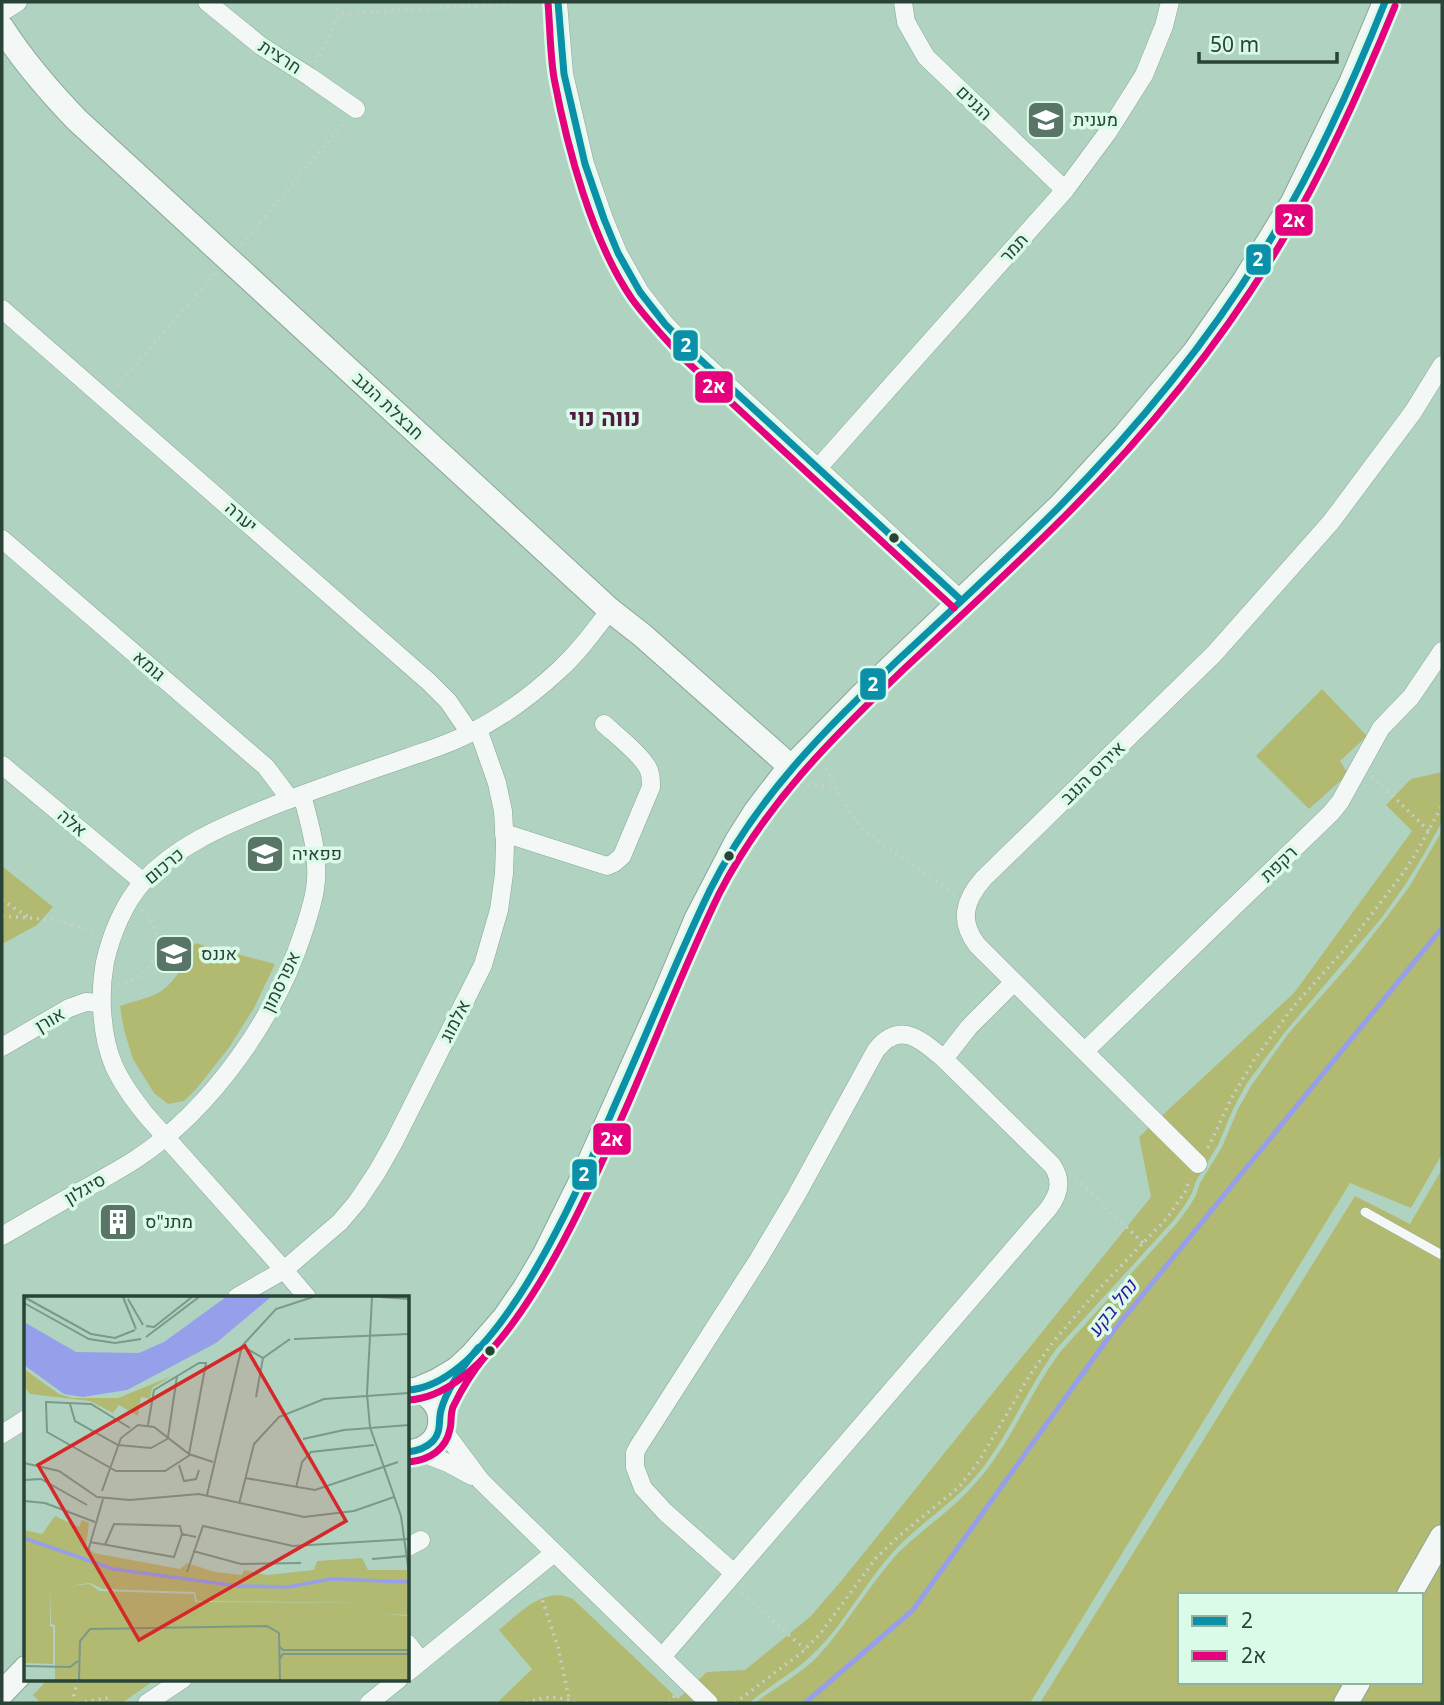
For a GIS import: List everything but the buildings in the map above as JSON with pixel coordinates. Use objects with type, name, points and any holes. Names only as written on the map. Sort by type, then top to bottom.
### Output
[{"type":"street","points":[[2,12],[18,2]]},
{"type":"street","name":"חרצית","points":[[207,2],[261,46],[356,109]]},
{"type":"street","points":[[558,2],[564,74],[585,164],[618,253],[640,292],[692,352],[961,600]]},
{"type":"street","name":"הגנים","points":[[902,2],[906,22],[926,57],[1065,190]]},
{"type":"street","name":"תמר","points":[[818,468],[1065,190],[1108,132],[1144,75],[1164,26],[1170,2]]},
{"type":"street","points":[[412,1452],[433,1441],[453,1383],[472,1355],[505,1317],[544,1256],[582,1179],[696,918],[756,811],[800,776],[858,699],[1060,506],[1169,383],[1221,316],[1270,242],[1302,184],[1352,81],[1385,2]]},
{"type":"street","name":"חבצלת הנגב","points":[[2,28],[47,89],[77,120],[610,610],[642,635],[800,776]]},
{"type":"street","name":"יערה","points":[[2,309],[429,682],[474,731]]},
{"type":"street","name":"אירוס הנגב","points":[[967,903],[983,879],[1214,654],[1331,522],[1413,412],[1442,365]]},
{"type":"street","name":"גומא","points":[[2,539],[266,767],[296,797]]},
{"type":"street","name":"כרכום","points":[[306,1296],[146,1115],[113,1064],[105,1034],[101,994],[112,938],[130,901],[143,882],[163,862],[199,838],[296,797],[474,731],[506,712],[560,670],[610,610]]},
{"type":"street","name":"רקפת","points":[[1085,1051],[1331,813],[1340,802],[1381,728],[1411,696],[1442,650]]},
{"type":"street","points":[[504,833],[607,866],[622,856],[651,787],[651,776],[641,759],[604,724]]},
{"type":"street","name":"אלמוג","points":[[239,1296],[284,1270],[324,1237],[357,1202],[400,1130],[483,965],[499,909],[504,874],[504,833],[497,783],[474,731]]},
{"type":"street","name":"אלה","points":[[2,765],[143,882]]},
{"type":"street","name":"אפרסמון","points":[[165,1137],[216,1086],[254,1035],[299,944],[315,888],[316,863],[313,838],[296,797]]},
{"type":"street","points":[[967,903],[966,926],[972,939],[1198,1164]]},
{"type":"street","points":[[944,1059],[969,1027],[1014,982]]},
{"type":"street","name":"אורן","points":[[2,1047],[69,1008],[101,994]]},
{"type":"street","points":[[662,1657],[1048,1209],[1057,1195],[1058,1175],[1047,1160],[944,1059],[915,1038],[901,1034],[888,1037],[876,1050],[758,1260],[635,1453],[635,1467],[643,1488],[730,1577]]},
{"type":"street","name":"סיגלון","points":[[2,1236],[135,1160],[165,1137]]},
{"type":"street","points":[[412,1390],[437,1381],[472,1355]]},
{"type":"street","points":[[412,1390],[429,1397],[436,1404],[443,1429],[481,1481],[709,1703]]},
{"type":"street","points":[[2,1434],[24,1420]]},
{"type":"street","points":[[412,1452],[449,1463],[481,1481]]},
{"type":"street","points":[[1410,1593],[1442,1537]]},
{"type":"street","points":[[414,1666],[554,1553]]},
{"type":"street","points":[[2,1693],[24,1670]]},
{"type":"street","points":[[147,1703],[182,1680]]},
{"type":"street","points":[[369,1703],[398,1680]]},
{"type":"street","points":[[1346,1703],[1357,1684]]},
{"type":"lane","points":[[1365,1212],[1442,1255]]},
{"type":"path","points":[[334,2],[340,14]]},
{"type":"path","points":[[340,14],[541,2]]},
{"type":"path","points":[[310,77],[340,14]]},
{"type":"path","points":[[1360,764],[1429,831]]},
{"type":"path","points":[[826,768],[835,788],[862,829],[967,903]]},
{"type":"path","points":[[800,776],[835,788]]},
{"type":"path","points":[[735,1703],[805,1649],[820,1634],[876,1558],[968,1476],[1048,1348],[1178,1204],[1221,1124],[1231,1099],[1255,1060],[1293,1007],[1370,919],[1416,855],[1442,806]]},
{"type":"path","points":[[2,900],[30,918]]},
{"type":"path","points":[[101,994],[141,975],[153,961],[158,946],[156,927],[146,913],[130,901]]},
{"type":"path","points":[[2,916],[56,920],[112,938]]},
{"type":"path","points":[[1058,1175],[1073,1175],[1143,1243]]},
{"type":"path","points":[[533,1570],[558,1647],[570,1702]]},
{"type":"path","points":[[730,1577],[805,1649]]},
{"type":"path","points":[[78,1680],[74,1695],[77,1703],[108,1698],[108,1703]]},
{"type":"path","points":[[526,1703],[542,1697],[560,1698],[576,1703]]},
{"type":"green space","points":[[1322,689],[1367,736],[1340,761],[1348,774],[1309,809],[1256,756]]},
{"type":"green space","points":[[1442,772],[1442,822],[1423,856],[1383,916],[1285,1032],[1247,1083],[1218,1145],[1185,1205],[1057,1348],[981,1470],[961,1492],[895,1550],[835,1630],[812,1655],[749,1703],[497,1703],[532,1669],[499,1630],[542,1598],[562,1596],[573,1599],[678,1699],[707,1672],[745,1670],[810,1617],[1151,1197],[1139,1137],[1294,993],[1412,831],[1386,805],[1411,779]]},
{"type":"green space","points":[[1442,831],[1442,1154],[1411,1208],[1350,1183],[1030,1703],[755,1703],[819,1655],[898,1553],[958,1501],[984,1473],[1005,1444],[1061,1351],[1189,1207],[1251,1086],[1288,1034],[1386,918],[1409,887]]},
{"type":"green space","points":[[2,866],[53,907],[37,925],[2,944]]},
{"type":"green space","points":[[195,943],[275,964],[254,1008],[228,1049],[184,1101],[168,1104],[154,1093],[133,1059],[120,1006],[150,997],[164,989],[180,971]]},
{"type":"green space","points":[[1442,1169],[1442,1703],[1040,1703],[1355,1196],[1410,1224]]},
{"type":"green space","points":[[47,1680],[155,1680],[122,1703],[41,1703],[33,1695]]},
{"type":"waterway","name":"נחל בקע","points":[[805,1703],[913,1610],[1114,1330],[1442,928]]},
{"type":"transit line","name":"2","points":[[558,2],[564,74],[585,164],[618,253],[640,292],[692,352],[961,600]]},
{"type":"transit line","name":"2","points":[[410,1389],[442,1379],[475,1352],[506,1315],[535,1270],[584,1174],[710,890],[749,824],[794,766],[819,739],[1059,507],[1119,443],[1176,376],[1228,305],[1291,204],[1335,119],[1385,2]]},
{"type":"transit line","name":"2א","points":[[548,3],[554,78],[574,163],[593,222],[632,299],[685,360],[954,608]]},
{"type":"transit line","name":"2א","points":[[410,1400],[445,1389],[479,1363],[511,1326],[541,1281],[591,1186],[719,894],[737,861],[779,801],[826,746],[1026,555],[1096,484],[1184,383],[1237,311],[1285,236],[1316,180],[1395,6]]},
{"type":"transit line","name":"2","points":[[410,1452],[424,1447],[436,1437],[447,1393],[478,1348]]},
{"type":"transit line","name":"2א","points":[[410,1462],[436,1453],[445,1443],[453,1407],[486,1355]]},
{"type":"place","name":"מענית","points":[[1046,120]]},
{"type":"place","name":"פפאיה","points":[[265,854]]},
{"type":"place","name":"אננס","points":[[174,954]]},
{"type":"place","name":"מתנ\"ס","points":[[118,1222]]},
{"type":"district","name":"נווה נוי","points":[[605,418]]}]
